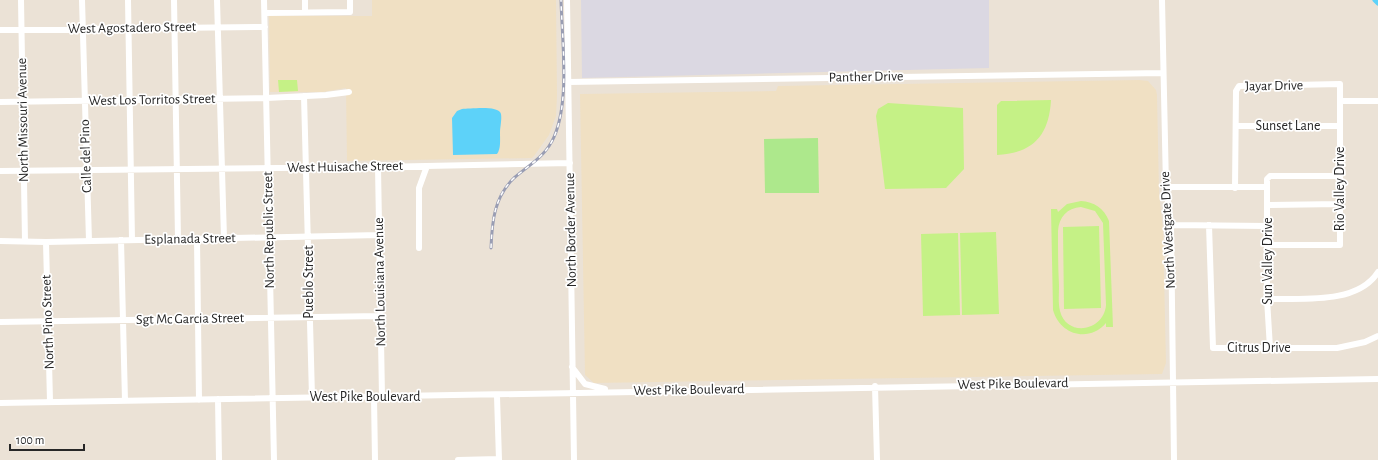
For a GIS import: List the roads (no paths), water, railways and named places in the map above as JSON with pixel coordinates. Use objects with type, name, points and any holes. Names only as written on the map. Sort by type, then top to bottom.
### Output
[{"type":"street","name":"North Missouri Avenue","points":[[21,0],[25,241]]},
{"type":"street","name":"Calle del Pino","points":[[82,0],[88,241]]},
{"type":"street","points":[[128,0],[132,240]]},
{"type":"street","points":[[174,0],[178,239]]},
{"type":"street","points":[[217,0],[224,238]]},
{"type":"street","name":"North Republic Street","points":[[264,0],[274,460]]},
{"type":"street","points":[[305,0],[305,12]]},
{"type":"street","points":[[265,13],[350,12],[350,0]]},
{"type":"street","name":"North Border Avenue","points":[[567,0],[574,460]]},
{"type":"street","name":"North Westgate Drive","points":[[1162,0],[1166,187],[1170,225],[1174,460]]},
{"type":"street","name":"West Agostadero Street","points":[[0,30],[218,26],[265,27]]},
{"type":"street","name":"Panther Drive","points":[[568,82],[1163,72]]},
{"type":"street","name":"Rio Valley Drive","points":[[1268,245],[1340,245],[1340,84]]},
{"type":"street","name":"Jayar Drive","points":[[1235,188],[1236,91],[1239,86],[1340,84]]},
{"type":"street","name":"West Los Torritos Street","points":[[0,102],[84,102],[267,98],[349,92]]},
{"type":"street","name":"Pueblo Street","points":[[304,96],[312,397]]},
{"type":"street","points":[[1340,101],[1378,101]]},
{"type":"street","name":"Sunset Lane","points":[[1236,126],[1340,126]]},
{"type":"street","name":"West Huisache Street","points":[[0,171],[378,167],[570,162]]},
{"type":"street","points":[[419,248],[418,188],[427,166]]},
{"type":"street","name":"North Louisiana Avenue","points":[[378,167],[382,397]]},
{"type":"street","name":"Sun Valley Drive","points":[[1270,348],[1267,299],[1267,179],[1270,176],[1340,176]]},
{"type":"street","points":[[1166,187],[1267,187]]},
{"type":"street","points":[[1268,205],[1340,204]]},
{"type":"street","points":[[1170,225],[1267,226]]},
{"type":"street","name":"Citrus Drive","points":[[1210,225],[1213,348],[1336,348],[1365,342],[1378,336]]},
{"type":"street","name":"Esplanada Street","points":[[0,241],[46,242],[269,237],[308,238],[380,235]]},
{"type":"street","points":[[197,239],[199,400]]},
{"type":"street","points":[[121,240],[125,401]]},
{"type":"street","name":"North Pino Street","points":[[46,242],[50,401]]},
{"type":"street","points":[[1267,299],[1332,297],[1360,289],[1375,277],[1378,272]]},
{"type":"street","name":"Sgt Mc Garcia Street","points":[[0,322],[380,316]]},
{"type":"street","points":[[572,367],[585,384],[613,391]]},
{"type":"street","name":"West Pike Boulevard","points":[[0,403],[312,397],[497,396],[574,394],[613,391],[875,386],[1378,379]]},
{"type":"street","points":[[875,386],[876,460]]},
{"type":"street","points":[[458,460],[499,460],[497,396]]},
{"type":"street","points":[[374,397],[375,460]]},
{"type":"street","points":[[218,400],[219,460]]},
{"type":"water","points":[[490,108],[499,111],[501,114],[500,147],[497,154],[453,155],[452,118],[457,111],[462,109]]},
{"type":"waterway","points":[[1375,0],[1378,3]]},
{"type":"railway","points":[[491,248],[493,219],[502,193],[507,185],[537,160],[551,144],[559,122],[564,88],[561,0]]}]
